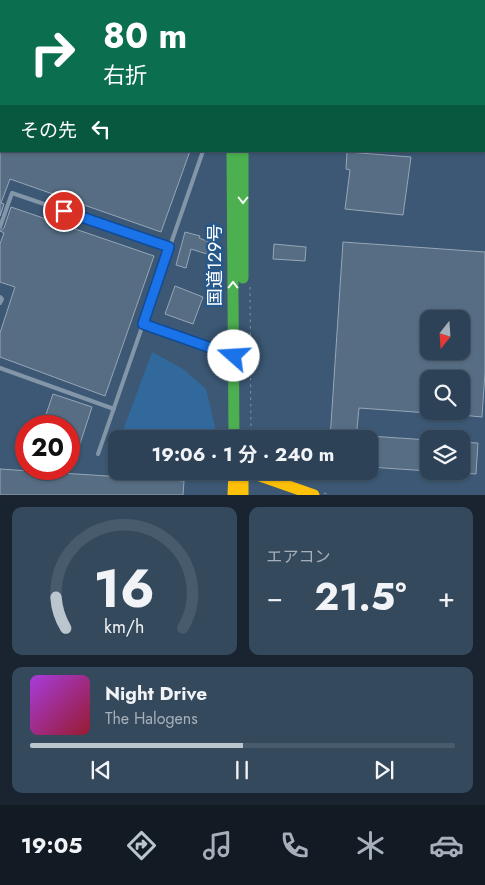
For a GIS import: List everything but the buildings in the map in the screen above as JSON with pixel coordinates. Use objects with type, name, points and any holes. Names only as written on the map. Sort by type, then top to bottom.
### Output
[{"type":"main road","name":"国道129号","points":[[232,152],[234,430]]},
{"type":"main road","name":"国道129号","points":[[243,152],[243,430]]},
{"type":"main road","points":[[233,495],[234,480]]},
{"type":"main road","points":[[243,495],[244,480]]},
{"type":"main road","points":[[268,480],[302,493],[314,495]]},
{"type":"lane","points":[[98,454],[203,152]]},
{"type":"lane","points":[[0,228],[12,193],[169,247]]},
{"type":"lane","points":[[0,297],[2,299],[0,303]]},
{"type":"lane","points":[[143,324],[234,356]]},
{"type":"lane","points":[[0,368],[114,409]]},
{"type":"path","points":[[250,280],[251,430]]},
{"type":"shaded area","points":[[152,352],[183,369],[206,389],[214,430],[123,430]]},
{"type":"traffic: fast","points":[[232,152],[234,430]]},
{"type":"traffic: fast","points":[[243,152],[243,278]]},
{"type":"traffic: slow","points":[[233,495],[234,480]]},
{"type":"traffic: slow","points":[[243,480],[243,495]]},
{"type":"traffic: slow","points":[[272,480],[314,495]]},
{"type":"route","points":[[64,211],[169,247],[143,324],[234,356]]}]
